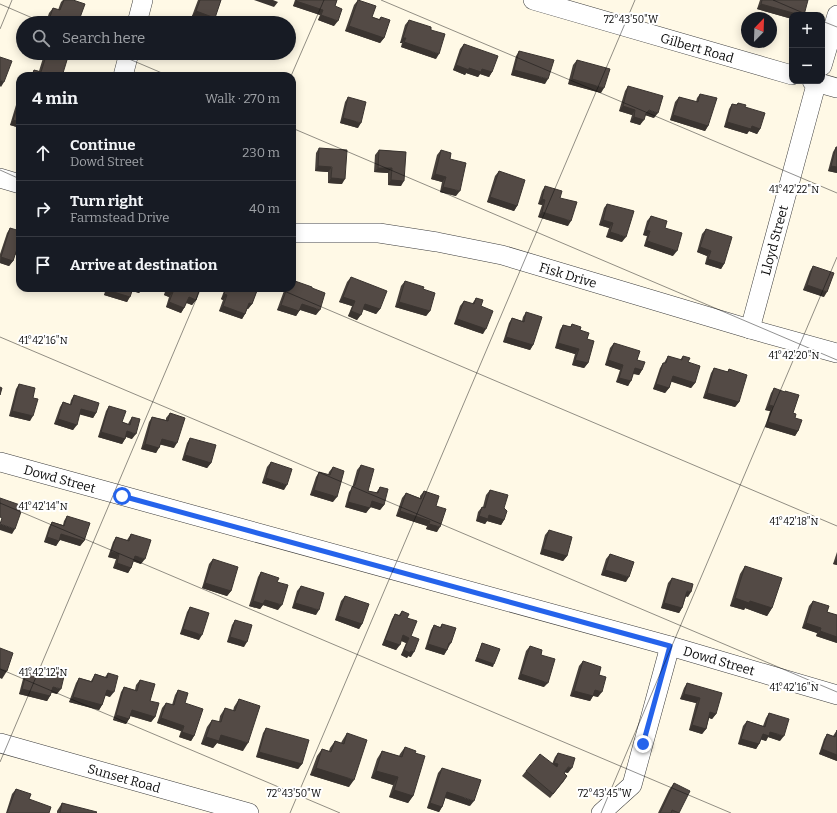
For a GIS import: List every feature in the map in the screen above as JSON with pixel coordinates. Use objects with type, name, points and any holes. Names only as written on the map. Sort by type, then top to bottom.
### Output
[{"type":"street","points":[[139,16],[143,0]]},
{"type":"street","name":"Gilbert Road","points":[[544,1],[789,74]]},
{"type":"street","name":"Lloyd Street","points":[[825,53],[837,15]]},
{"type":"street","points":[[124,72],[127,60]]},
{"type":"street","points":[[825,82],[837,88]]},
{"type":"street","name":"Lloyd Street","points":[[750,329],[815,84]]},
{"type":"street","points":[[0,178],[16,183]]},
{"type":"street","name":"Fisk Drive","points":[[296,233],[379,233],[437,242],[502,255],[750,329],[837,353]]},
{"type":"street","name":"Dowd Street","points":[[0,462],[670,646],[837,695]]},
{"type":"street","points":[[601,813],[632,786],[670,646]]},
{"type":"street","name":"Sunset Road","points":[[0,743],[249,813]]},
{"type":"building","points":[[64,0],[73,0],[85,4],[81,16],[50,16],[53,8],[60,10]]},
{"type":"building","points":[[200,0],[221,0],[216,16],[210,16],[196,11]]},
{"type":"building","points":[[337,0],[335,6],[342,9],[338,21],[321,15],[323,10],[296,1]]},
{"type":"building","points":[[358,0],[376,6],[372,17],[380,20],[381,17],[390,20],[384,38],[349,26]]},
{"type":"building","points":[[762,0],[808,0],[805,12],[789,12],[761,4]]},
{"type":"building","points":[[409,20],[431,27],[431,30],[445,34],[439,54],[404,42],[406,38],[403,38]]},
{"type":"building","points":[[464,44],[498,56],[492,72],[482,69],[481,72],[469,68],[469,70],[456,65]]},
{"type":"building","points":[[519,51],[554,60],[548,79],[514,70]]},
{"type":"building","points":[[0,57],[12,61],[4,82],[0,80]]},
{"type":"building","points":[[45,60],[67,60],[63,72],[41,72]]},
{"type":"building","points":[[577,60],[610,69],[604,88],[572,79]]},
{"type":"building","points":[[628,86],[663,96],[658,113],[649,110],[646,113],[644,120],[634,117],[635,110],[623,106]]},
{"type":"building","points":[[700,94],[717,98],[708,126],[673,115],[679,97],[698,102]]},
{"type":"building","points":[[348,97],[366,102],[361,123],[343,118]]},
{"type":"building","points":[[738,103],[746,105],[745,107],[765,113],[760,129],[752,126],[751,129],[727,122],[732,104],[737,105]]},
{"type":"building","points":[[16,111],[16,121],[13,120]]},
{"type":"building","points":[[837,147],[837,167],[831,166]]},
{"type":"building","points":[[319,148],[347,150],[345,179],[331,178],[332,167],[318,166]]},
{"type":"building","points":[[379,150],[406,152],[404,181],[391,180],[392,168],[378,168]]},
{"type":"building","points":[[441,150],[451,153],[450,159],[466,163],[460,191],[443,187],[446,177],[435,174]]},
{"type":"building","points":[[499,171],[525,180],[517,206],[490,197]]},
{"type":"building","points":[[545,186],[562,191],[560,198],[577,202],[571,221],[542,212],[545,200],[542,199]]},
{"type":"building","points":[[607,204],[634,211],[626,237],[610,232],[613,223],[603,220]]},
{"type":"building","points":[[651,216],[667,221],[665,228],[682,233],[677,251],[647,241],[650,231],[646,230]]},
{"type":"building","points":[[10,228],[16,230],[16,252],[13,261],[1,257]]},
{"type":"building","points":[[706,229],[732,237],[724,264],[708,259],[711,251],[700,247]]},
{"type":"building","points":[[813,266],[834,273],[827,292],[807,285]]},
{"type":"building","points":[[351,277],[387,291],[380,309],[365,304],[361,315],[351,311],[355,301],[343,297]]},
{"type":"building","points":[[296,281],[325,293],[320,310],[302,304],[299,311],[281,305],[286,292],[296,292]]},
{"type":"building","points":[[405,281],[424,287],[423,289],[435,293],[430,311],[399,302]]},
{"type":"building","points":[[114,292],[132,292],[130,297]]},
{"type":"building","points":[[173,292],[199,292],[196,300],[189,297],[184,308],[169,302]]},
{"type":"building","points":[[225,292],[256,292],[252,304],[249,303],[245,314],[223,306],[227,295],[224,294]]},
{"type":"building","points":[[476,298],[483,300],[481,306],[493,311],[486,329],[457,319],[464,301],[474,304]]},
{"type":"building","points":[[526,312],[542,317],[533,345],[506,337],[512,318],[524,322]]},
{"type":"building","points":[[572,324],[581,327],[580,330],[589,333],[587,339],[594,341],[588,363],[575,360],[579,349],[558,343],[563,325],[571,327]]},
{"type":"building","points":[[614,343],[640,351],[637,360],[645,362],[642,370],[635,368],[631,381],[619,378],[623,365],[608,360]]},
{"type":"building","points":[[668,356],[682,360],[683,356],[690,358],[688,362],[700,366],[695,383],[673,376],[669,388],[656,384],[663,363],[666,363]]},
{"type":"building","points":[[714,368],[728,372],[729,369],[747,375],[739,402],[707,393]]},
{"type":"building","points":[[19,384],[35,388],[33,398],[38,399],[33,416],[12,411]]},
{"type":"building","points":[[774,388],[799,395],[793,413],[796,414],[795,418],[802,420],[798,431],[768,422],[773,406],[769,405]]},
{"type":"building","points":[[74,395],[99,403],[96,413],[81,409],[77,425],[58,419],[63,402],[71,405]]},
{"type":"building","points":[[109,406],[126,411],[122,422],[130,425],[132,417],[140,419],[136,434],[127,431],[125,439],[101,432]]},
{"type":"building","points":[[170,413],[185,418],[177,443],[162,439],[159,448],[145,444],[152,417],[168,421]]},
{"type":"building","points":[[190,438],[216,445],[211,463],[185,455]]},
{"type":"building","points":[[271,462],[292,469],[287,485],[266,478]]},
{"type":"building","points":[[361,465],[374,469],[368,491],[378,493],[380,487],[388,489],[384,505],[372,501],[370,508],[348,502]]},
{"type":"building","points":[[333,467],[344,471],[337,497],[314,490],[319,472],[330,475]]},
{"type":"building","points":[[490,490],[508,495],[504,508],[507,511],[504,520],[489,515],[488,519],[479,516],[482,507],[485,508]]},
{"type":"building","points":[[424,491],[439,496],[436,506],[446,509],[440,527],[429,524],[430,521],[400,511],[406,493],[421,499]]},
{"type":"building","points":[[0,498],[23,506],[15,529],[0,524],[2,518],[0,517]]},
{"type":"building","points":[[67,516],[90,523],[84,541],[61,534],[59,541],[47,537],[52,522],[64,526]]},
{"type":"building","points":[[549,530],[572,537],[567,556],[543,549]]},
{"type":"building","points":[[131,534],[151,540],[145,559],[135,556],[131,568],[117,563],[119,554],[111,552],[116,537],[129,541]]},
{"type":"building","points":[[610,554],[634,562],[629,577],[605,570]]},
{"type":"building","points":[[213,559],[238,567],[231,591],[205,583]]},
{"type":"building","points":[[745,566],[782,578],[772,608],[735,598]]},
{"type":"building","points":[[261,572],[279,578],[277,582],[288,585],[282,605],[265,600],[263,604],[253,601]]},
{"type":"building","points":[[672,578],[693,584],[691,592],[687,591],[682,608],[664,603]]},
{"type":"building","points":[[301,586],[324,593],[319,610],[295,603]]},
{"type":"building","points":[[345,596],[369,604],[362,624],[338,616]]},
{"type":"building","points":[[813,601],[829,606],[827,612],[837,615],[837,637],[820,631],[821,628],[806,623]]},
{"type":"building","points":[[190,607],[209,613],[202,635],[183,629]]},
{"type":"building","points":[[402,611],[409,614],[407,618],[417,621],[411,636],[419,639],[414,652],[411,651],[410,653],[404,650],[409,638],[403,635],[400,645],[385,640],[395,614],[400,616]]},
{"type":"building","points":[[235,620],[252,625],[247,642],[230,637]]},
{"type":"building","points":[[442,624],[456,628],[447,650],[428,644],[434,625],[441,628]]},
{"type":"building","points":[[482,643],[500,649],[494,664],[477,658]]},
{"type":"building","points":[[530,646],[542,650],[541,655],[555,659],[548,683],[521,674]]},
{"type":"building","points":[[0,648],[13,653],[7,671],[0,669]]},
{"type":"building","points":[[583,661],[601,667],[599,675],[606,677],[602,692],[595,690],[593,696],[574,691]]},
{"type":"building","points":[[53,669],[65,672],[61,689],[53,687],[50,696],[22,689],[27,670],[51,677]]},
{"type":"building","points":[[108,673],[118,676],[114,692],[107,690],[102,705],[73,697],[79,678],[92,682],[95,674],[107,678]]},
{"type":"building","points":[[140,680],[155,684],[150,701],[159,703],[155,717],[132,710],[129,719],[116,715],[124,687],[137,691]]},
{"type":"building","points":[[687,683],[722,693],[716,714],[710,712],[706,729],[692,725],[700,698],[684,694]]},
{"type":"building","points":[[178,690],[188,693],[185,703],[203,709],[194,736],[182,732],[184,726],[161,718],[166,703],[174,705]]},
{"type":"building","points":[[239,699],[260,706],[248,743],[221,735],[219,741],[206,737],[212,720],[221,722],[225,708],[235,711]]},
{"type":"building","points":[[769,713],[789,719],[784,736],[770,732],[769,736],[763,734],[759,744],[741,739],[747,721],[765,727]]},
{"type":"building","points":[[266,728],[309,740],[302,764],[259,752]]},
{"type":"building","points":[[837,730],[837,755],[822,749],[827,734],[835,737]]},
{"type":"building","points":[[347,733],[367,740],[354,780],[316,768],[322,749],[331,752],[335,741],[344,744]]},
{"type":"building","points":[[405,747],[416,751],[415,753],[425,756],[413,796],[394,790],[398,777],[376,771],[382,751],[402,757]]},
{"type":"building","points":[[558,753],[575,758],[572,768],[568,767],[564,773],[567,776],[553,794],[526,771],[540,754],[557,767],[558,764],[554,763]]},
{"type":"building","points":[[442,768],[481,780],[474,801],[447,792],[442,807],[430,803]]},
{"type":"building","points":[[674,783],[690,791],[679,813],[672,810],[671,813],[660,813]]},
{"type":"building","points":[[16,789],[31,794],[29,799],[51,807],[49,813],[7,813]]},
{"type":"building","points":[[62,803],[97,812],[60,813]]},
{"type":"route","points":[[122,496],[670,646],[643,744]]}]
